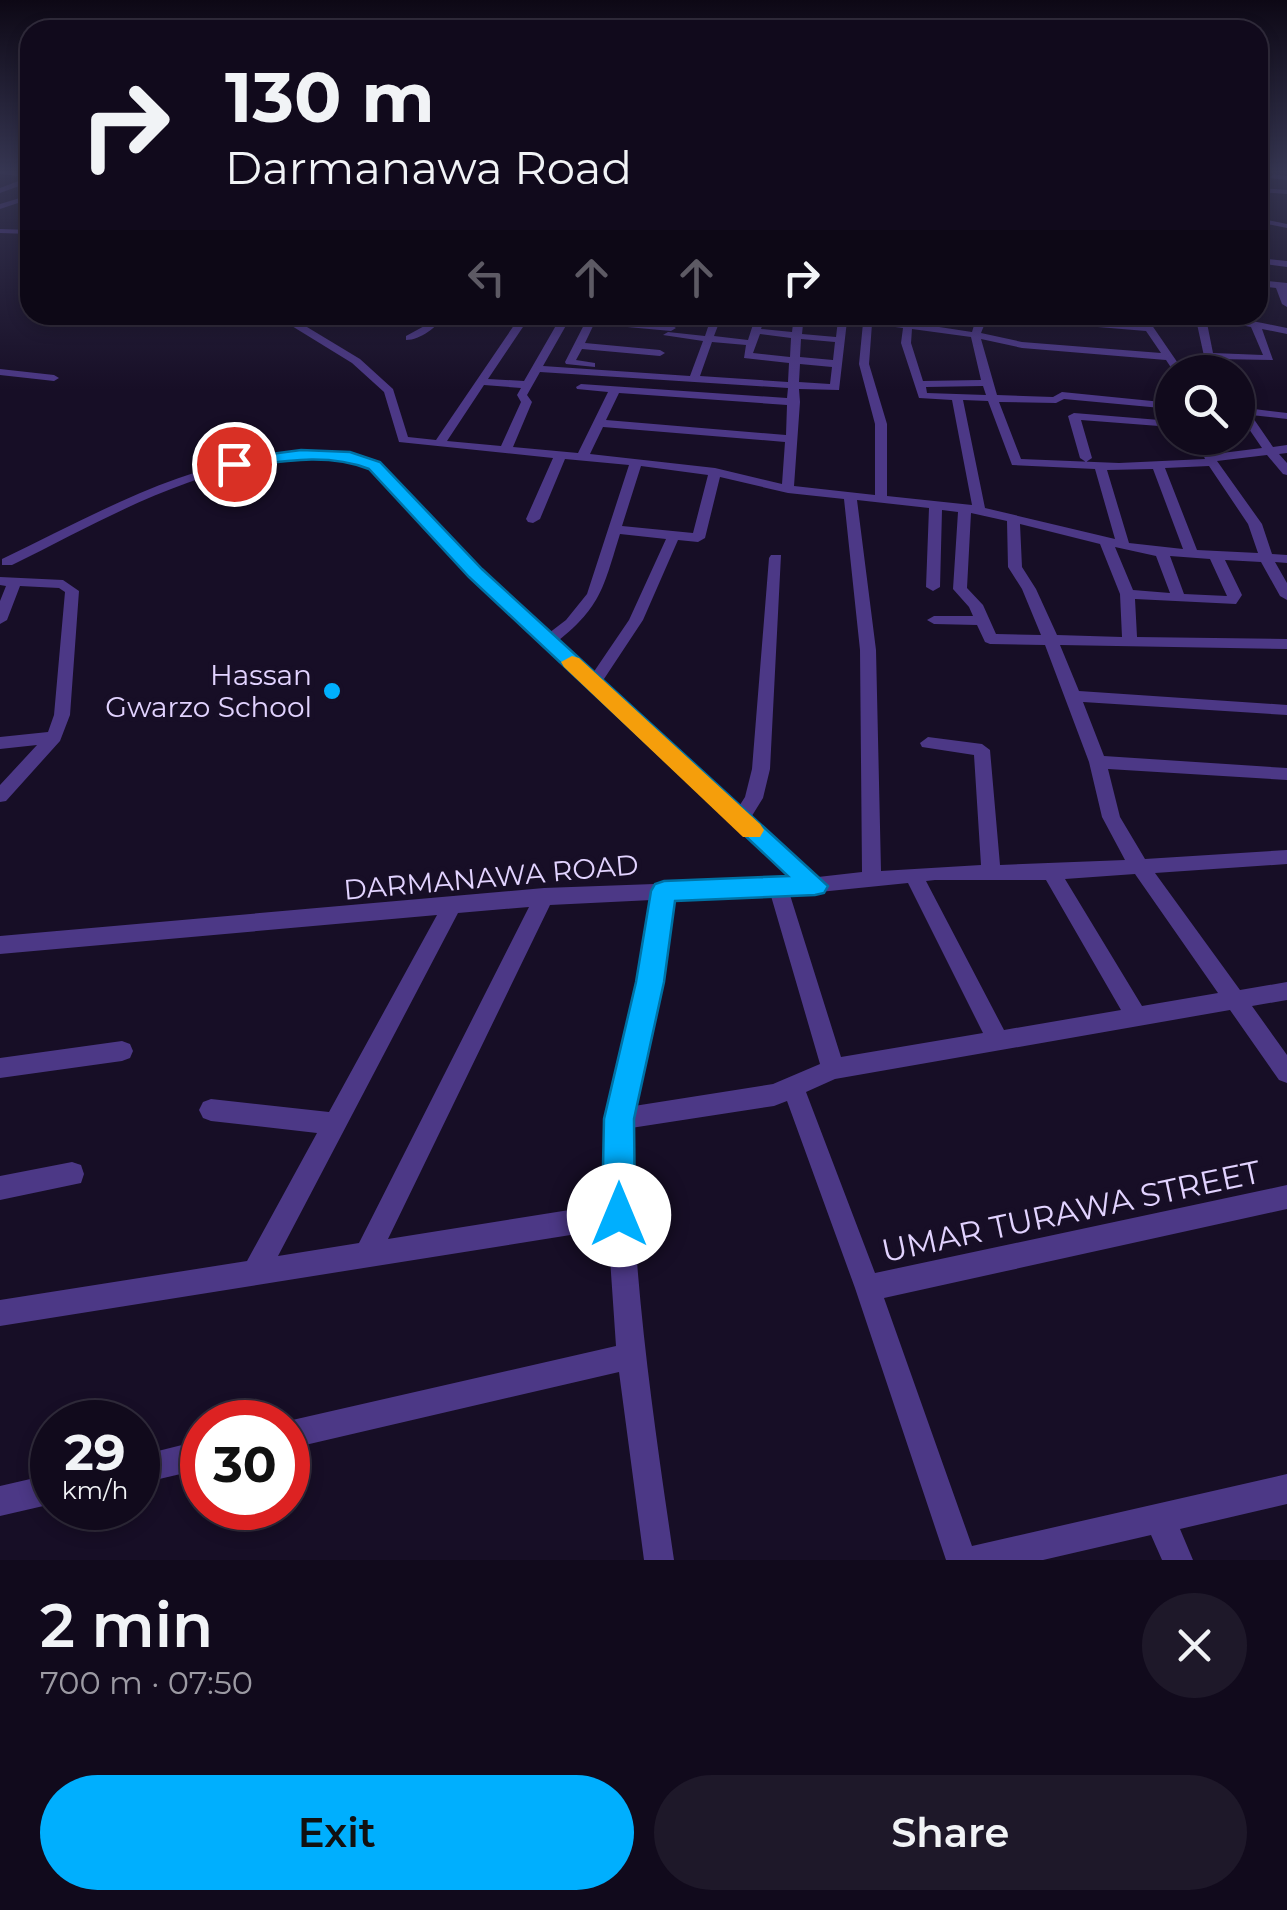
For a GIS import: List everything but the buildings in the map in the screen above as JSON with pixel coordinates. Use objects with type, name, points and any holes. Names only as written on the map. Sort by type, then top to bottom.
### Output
[{"type":"street","points":[[1268,261],[1287,264]]},
{"type":"street","points":[[1274,262],[1285,284],[1287,304]]},
{"type":"street","points":[[409,338],[433,325]]},
{"type":"street","points":[[438,445],[519,325]]},
{"type":"street","points":[[504,452],[527,402],[522,396],[562,325]]},
{"type":"street","points":[[590,325],[571,363],[690,379],[835,388],[843,325]]},
{"type":"street","points":[[616,349],[627,325]]},
{"type":"street","points":[[632,325],[708,339],[795,336],[842,340]]},
{"type":"street","points":[[656,374],[672,325]]},
{"type":"street","points":[[680,394],[713,325]]},
{"type":"street","points":[[739,381],[758,325]]},
{"type":"street","points":[[788,490],[794,402],[790,384],[798,325]]},
{"type":"street","points":[[867,325],[864,364],[881,424],[881,497]]},
{"type":"street","points":[[908,325],[906,343],[923,396],[1056,400],[1062,395],[1155,404]]},
{"type":"street","points":[[930,325],[1067,348],[1155,355]]},
{"type":"street","points":[[979,325],[975,335],[987,383],[1016,462],[1100,467],[1211,460],[1287,448]]},
{"type":"street","points":[[1067,325],[1067,348]]},
{"type":"street","points":[[1132,325],[1146,328]]},
{"type":"street","points":[[1145,325],[1167,355]]},
{"type":"street","points":[[1204,325],[1209,355]]},
{"type":"street","points":[[1252,325],[1269,358],[1255,358]]},
{"type":"street","points":[[301,326],[362,365],[389,391],[400,439],[636,462],[715,472],[788,490],[972,509],[1124,548],[1287,560]]},
{"type":"street","points":[[581,346],[660,353]]},
{"type":"street","points":[[748,356],[838,364]]},
{"type":"street","points":[[538,368],[656,374]]},
{"type":"street","points":[[0,372],[54,378]]},
{"type":"street","points":[[478,381],[528,385]]},
{"type":"street","points":[[919,384],[987,383]]},
{"type":"street","points":[[581,386],[794,402]]},
{"type":"street","points":[[582,458],[615,390]]},
{"type":"street","points":[[957,398],[972,509],[960,589],[976,605],[992,640],[1287,644]]},
{"type":"street","points":[[1255,410],[1287,416]]},
{"type":"street","points":[[1086,458],[1074,416],[1155,423]]},
{"type":"street","points":[[599,422],[793,439]]},
{"type":"street","points":[[1255,428],[1287,470]]},
{"type":"street","points":[[1209,455],[1255,524],[1266,558],[1287,596]]},
{"type":"street","points":[[7,562],[139,494],[218,467],[282,456],[350,456],[374,466],[476,573],[815,886]]},
{"type":"street","points":[[533,519],[560,456]]},
{"type":"street","points":[[548,641],[594,595],[636,462]]},
{"type":"street","points":[[1157,464],[1192,554]]},
{"type":"street","points":[[1100,467],[1124,548]]},
{"type":"street","points":[[614,528],[673,537],[701,536],[715,472]]},
{"type":"street","points":[[850,494],[868,650],[872,878]]},
{"type":"street","points":[[932,587],[936,504]]},
{"type":"street","points":[[1013,518],[1015,567],[1030,589],[1073,696],[1098,762],[1111,817],[1138,866],[1287,1073]]},
{"type":"street","points":[[594,683],[630,631],[673,537]]},
{"type":"street","points":[[1106,542],[1127,594],[1130,640]]},
{"type":"street","points":[[1162,553],[1180,598]]},
{"type":"street","points":[[1127,594],[1234,598],[1216,556]]},
{"type":"street","points":[[740,820],[754,798],[761,769],[776,558]]},
{"type":"street","points":[[0,620],[8,581],[63,584],[72,591],[62,715],[54,737],[0,796]]},
{"type":"street","points":[[934,620],[983,622]]},
{"type":"street","points":[[1073,696],[1287,710]]},
{"type":"street","points":[[0,744],[54,737]]},
{"type":"street","points":[[928,743],[982,750],[986,852],[991,873]]},
{"type":"street","points":[[1098,762],[1287,774]]},
{"type":"street","name":"DARMANAWA ROAD","points":[[0,945],[544,896],[778,888],[912,875],[1051,872],[1287,858]]},
{"type":"street","points":[[1051,872],[1137,1018]]},
{"type":"street","points":[[912,875],[998,1041]]},
{"type":"street","points":[[778,888],[832,1070]]},
{"type":"street","points":[[659,1560],[632,1356],[619,1215],[619,1119],[650,982],[664,891]]},
{"type":"street","points":[[367,1254],[544,896]]},
{"type":"street","points":[[256,1271],[451,907]]},
{"type":"street","points":[[619,1119],[760,1097],[793,1088],[832,1070],[1287,991]]},
{"type":"street","points":[[0,1068],[122,1051]]},
{"type":"street","points":[[793,1088],[868,1288],[961,1560]]},
{"type":"street","points":[[211,1110],[335,1124]]},
{"type":"street","points":[[0,1188],[72,1174]]},
{"type":"street","name":"UMAR TURAWA STREET","points":[[868,1288],[1287,1197]]},
{"type":"street","points":[[0,1313],[619,1215]]},
{"type":"street","points":[[310,1430],[632,1356]]},
{"type":"street","points":[[976,1560],[1018,1555],[1287,1489]]},
{"type":"street","points":[[0,1501],[30,1494]]},
{"type":"street","points":[[1159,1518],[1178,1560]]},
{"type":"slow traffic","points":[[572,662],[752,830]]},
{"type":"place","name":"Hassan Gwarzo School","points":[[332,691]]},
{"type":"route","points":[[234,464],[301,454],[350,456],[374,466],[476,573],[815,886],[664,891],[650,982],[619,1119],[619,1215]]}]
